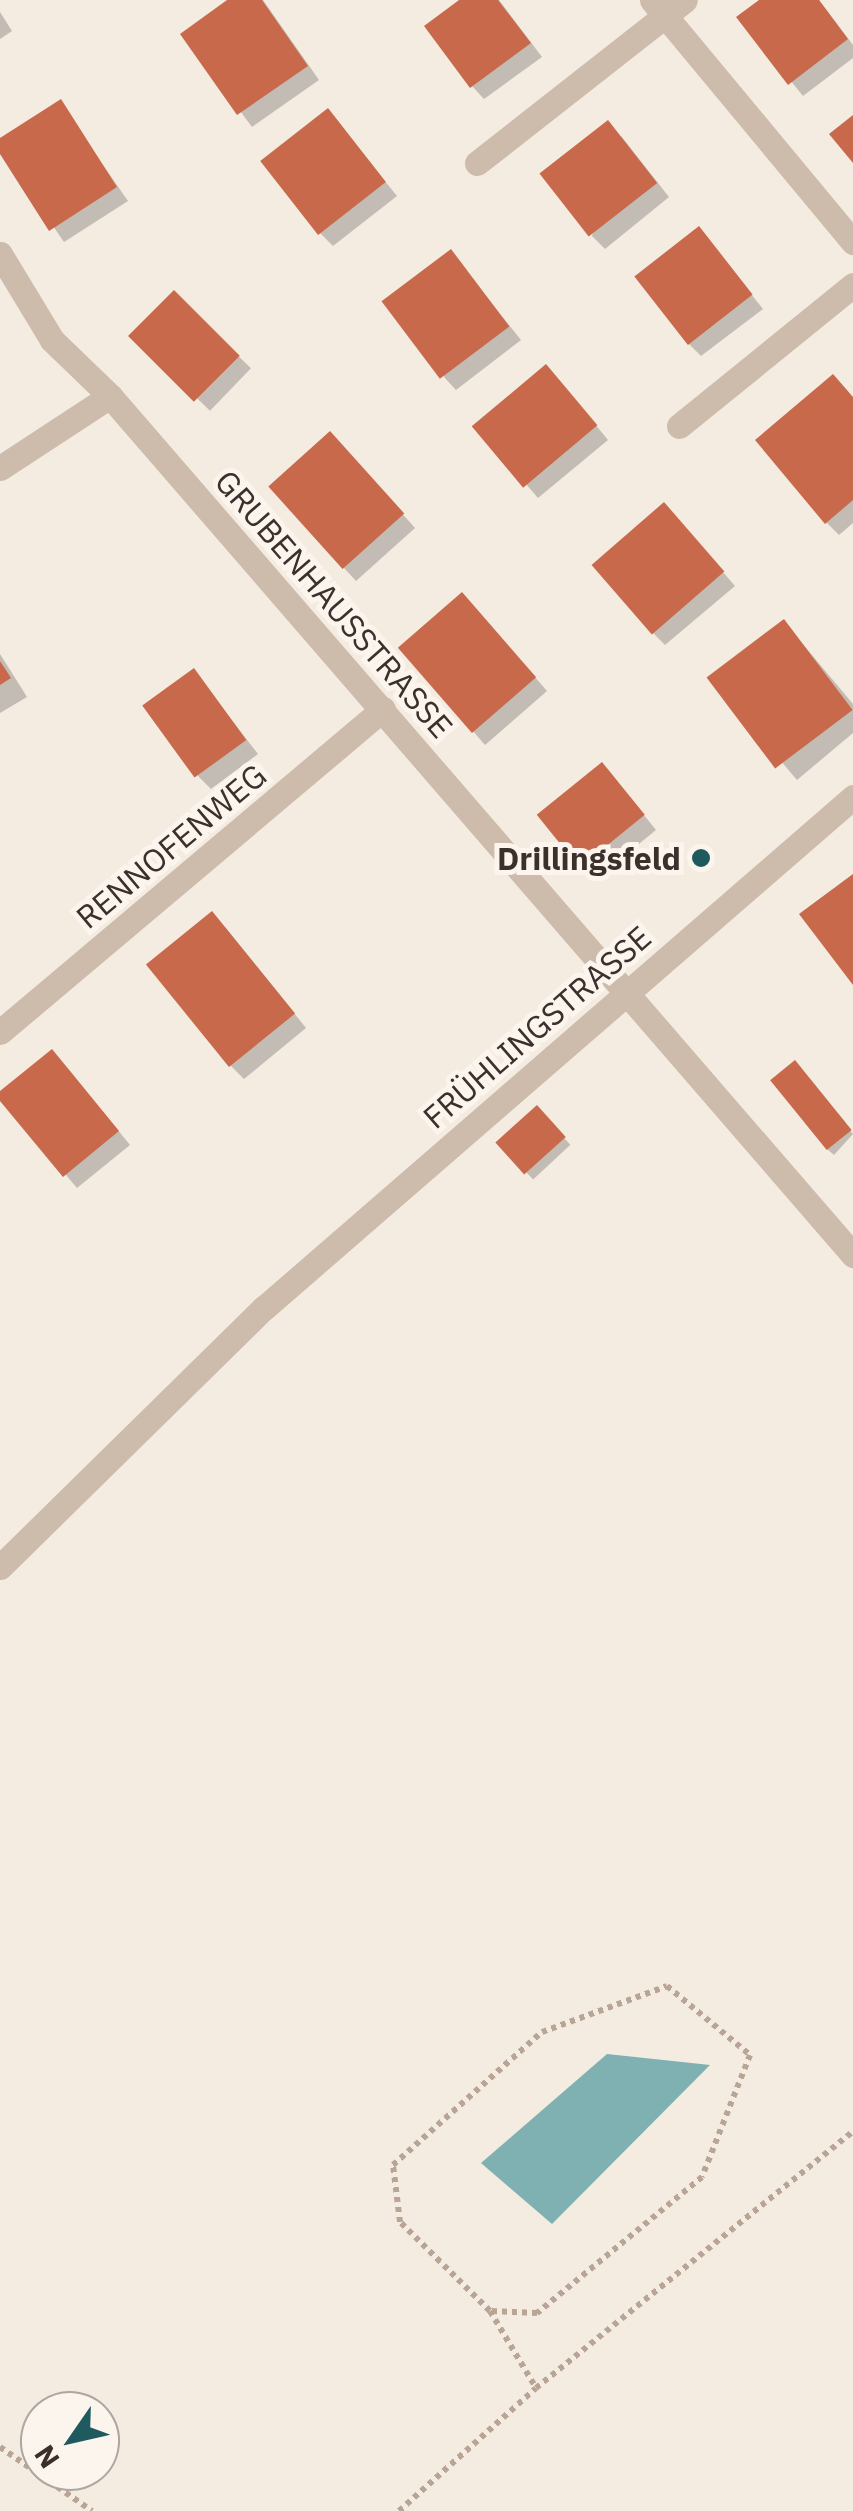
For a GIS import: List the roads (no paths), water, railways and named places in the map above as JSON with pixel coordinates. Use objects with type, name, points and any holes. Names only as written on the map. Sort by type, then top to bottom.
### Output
[{"type":"street","points":[[477,163],[668,5],[853,242]]},
{"type":"street","name":"GRUBENHAUSSTRASSE","points":[[0,254],[52,340],[110,396],[853,1256]]},
{"type":"street","points":[[679,426],[853,285]]},
{"type":"street","points":[[0,468],[110,396]]},
{"type":"street","name":"RENNOFENWEG","points":[[0,1032],[383,710]]},
{"type":"street","name":"FRÜHLINGSTRASSE","points":[[0,1567],[264,1308],[853,797]]},
{"type":"water","points":[[607,2054],[710,2065],[552,2224],[481,2163]]},
{"type":"place","name":"Drillingsfeld","points":[[701,858]]}]
